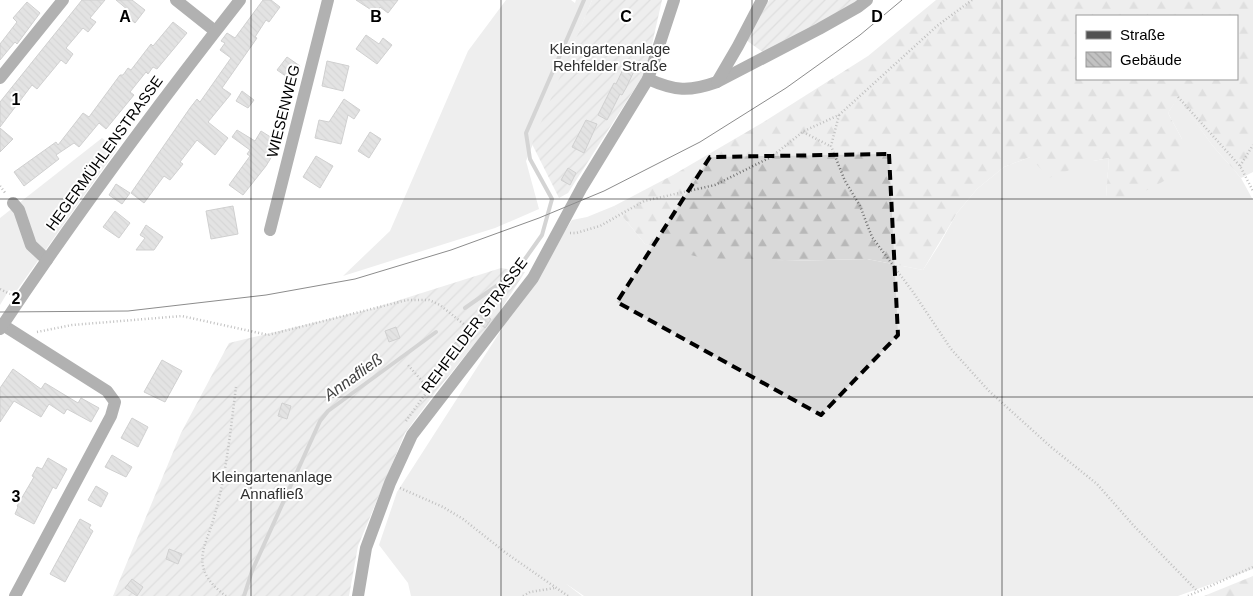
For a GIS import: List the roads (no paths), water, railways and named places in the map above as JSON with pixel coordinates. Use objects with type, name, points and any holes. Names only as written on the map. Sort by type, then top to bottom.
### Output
[{"type":"street","points":[[0,78],[63,0]]},
{"type":"street","points":[[176,0],[215,31]]},
{"type":"street","name":"HEGERMÜHLENSTRASSE","points":[[1,327],[141,129],[240,0]]},
{"type":"street","name":"WIESENWEG","points":[[270,230],[328,0]]},
{"type":"street","name":"REHFELDER STRASSE","points":[[358,596],[366,548],[390,483],[412,434],[533,278],[582,187],[648,79],[674,0]]},
{"type":"street","points":[[717,82],[762,0]]},
{"type":"street","points":[[648,79],[666,87],[683,89],[700,88],[717,82],[819,29],[867,0]]},
{"type":"street","points":[[13,204],[19,210],[31,245],[47,260]]},
{"type":"street","points":[[1,327],[20,335],[107,391],[115,402],[111,416],[16,596]]},
{"type":"waterway","name":"Annafließ","points":[[465,308],[515,273],[542,235],[552,199],[530,159],[526,133],[584,0]]},
{"type":"waterway","name":"Annafließ","points":[[244,596],[252,571],[320,421],[328,411],[436,332]]},
{"type":"tram line","points":[[0,312],[128,311],[266,295],[355,279],[451,250],[539,218],[604,191],[700,142],[786,88],[860,35],[902,0]]},
{"type":"park label","name":"Kleingartenanlage Rehfelder Straße","points":[[610,56]]},
{"type":"park label","name":"Kleingartenanlage Annafließ","points":[[272,484]]}]
